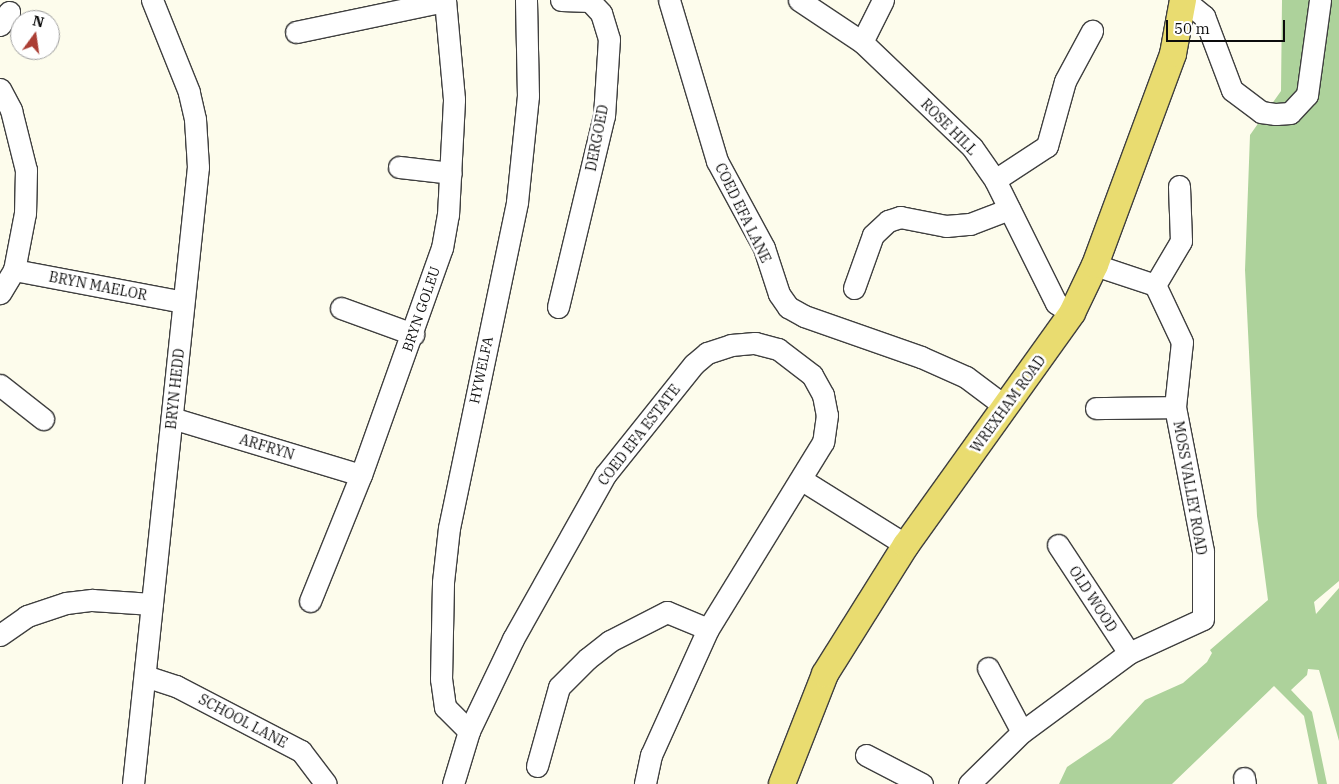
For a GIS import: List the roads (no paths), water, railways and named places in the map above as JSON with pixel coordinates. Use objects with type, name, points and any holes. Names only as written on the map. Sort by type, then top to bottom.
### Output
[{"type":"main road","name":"WREXHAM ROAD","points":[[782,784],[825,674],[906,545],[1072,313],[1095,266],[1173,54],[1184,0]]},
{"type":"street","name":"BRYN HEDD","points":[[133,784],[198,167],[195,119],[189,92],[152,0]]},
{"type":"street","points":[[296,32],[445,0]]},
{"type":"street","name":"BRYN GOLEU","points":[[310,601],[361,475],[413,334],[442,248],[448,215],[454,99],[445,0]]},
{"type":"street","name":"HYWELFA","points":[[469,731],[445,707],[441,679],[443,582],[449,528],[517,202],[528,96],[526,0]]},
{"type":"street","name":"DERGOED","points":[[558,307],[604,116],[609,39],[602,13],[590,1],[561,0]]},
{"type":"street","name":"COED EFA LANE","points":[[668,0],[717,161],[764,248],[779,294],[788,307],[804,316],[966,377],[1006,407]]},
{"type":"street","name":"ROSE HILL","points":[[800,0],[862,42],[972,147],[995,180],[1056,302],[1072,313]]},
{"type":"street","points":[[862,42],[884,0]]},
{"type":"street","points":[[1184,0],[1204,16],[1232,90],[1261,112],[1276,114],[1290,112],[1307,95],[1320,0]]},
{"type":"street","points":[[995,180],[1047,146],[1066,81],[1092,31]]},
{"type":"street","points":[[0,89],[11,110],[26,170],[25,213],[14,270],[0,292]]},
{"type":"street","points":[[399,167],[451,173]]},
{"type":"street","points":[[1095,266],[1155,285],[1181,241],[1179,186]]},
{"type":"street","points":[[854,288],[873,235],[888,221],[900,216],[946,226],[962,225],[1009,209]]},
{"type":"street","name":"BRYN MAELOR","points":[[14,270],[183,302]]},
{"type":"street","name":"MOSS VALLEY ROAD","points":[[969,784],[1022,732],[1129,653],[1203,619],[1203,552],[1175,407],[1182,342],[1155,285]]},
{"type":"street","points":[[341,308],[413,334]]},
{"type":"street","name":"COED EFA ESTATE","points":[[453,784],[469,731],[513,639],[605,475],[694,364],[706,353],[731,345],[755,342],[778,348],[812,375],[823,395],[827,415],[823,442],[802,480],[708,629],[651,756],[645,784]]},
{"type":"street","points":[[0,385],[43,420]]},
{"type":"street","points":[[1096,408],[1175,407]]},
{"type":"street","name":"ARFRYN","points":[[172,418],[361,475]]},
{"type":"street","points":[[802,480],[906,545]]},
{"type":"street","name":"OLD WOOD","points":[[1058,545],[1129,653]]},
{"type":"street","points":[[0,635],[27,616],[66,602],[92,600],[152,604]]},
{"type":"street","points":[[537,766],[559,688],[587,659],[610,641],[667,612],[708,629]]},
{"type":"street","points":[[988,668],[1022,732]]},
{"type":"street","name":"SCHOOL LANE","points":[[145,676],[176,686],[301,751],[326,784]]},
{"type":"street","points":[[866,755],[922,784]]}]
